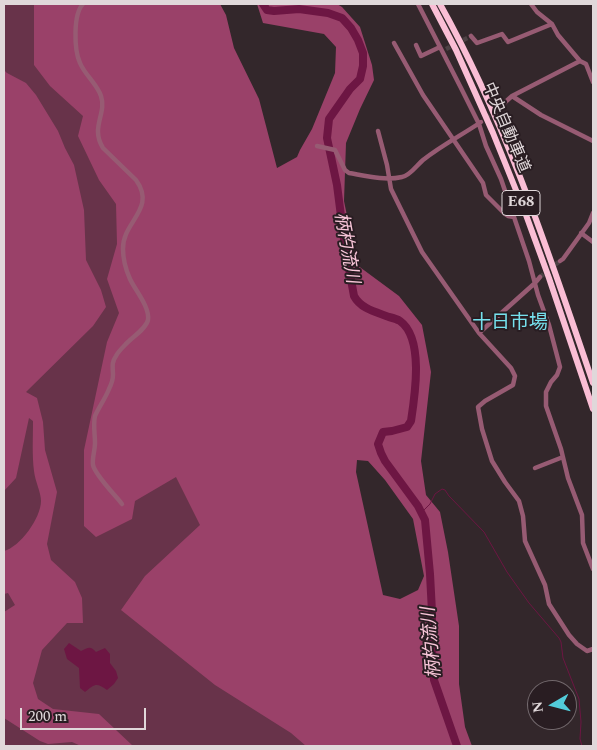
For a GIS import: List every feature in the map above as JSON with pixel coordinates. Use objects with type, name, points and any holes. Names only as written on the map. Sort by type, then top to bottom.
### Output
[{"type":"highway","name":"中央自動車道","points":[[432,4],[456,50],[493,132],[542,260],[593,409]]},
{"type":"highway","name":"中央自動車道","points":[[440,4],[463,46],[502,133],[532,208],[593,384]]},
{"type":"street","points":[[83,4],[79,7],[76,22],[78,58],[101,96],[102,104],[98,129],[100,142],[103,148],[136,180],[142,192],[142,206],[125,236],[123,248],[124,262],[146,310],[148,319],[147,323],[125,345],[114,360],[112,364],[112,382],[96,416],[94,426],[93,466],[122,504]]},
{"type":"street","points":[[418,4],[480,123],[486,146],[501,179],[529,261],[560,367],[546,392],[546,406],[582,516],[583,543],[593,569]]},
{"type":"street","points":[[531,4],[537,12],[552,24],[558,35],[580,62],[586,64],[593,82]]},
{"type":"street","points":[[471,36],[477,43],[502,34],[508,42],[552,24]]},
{"type":"street","points":[[394,43],[423,95],[483,183],[486,195],[505,214],[514,217]]},
{"type":"street","points":[[416,45],[421,56],[442,49]]},
{"type":"street","points":[[502,105],[512,96],[580,62]]},
{"type":"street","points":[[512,96],[541,115],[593,141]]},
{"type":"street","points":[[317,146],[335,150],[345,170],[349,173],[390,179],[405,177],[420,162],[452,139],[480,123]]},
{"type":"street","points":[[378,131],[391,189],[422,252],[479,333],[511,368],[515,376],[513,385],[478,407],[482,429],[492,461],[519,501],[523,516],[525,541],[545,584],[550,604],[569,636],[587,651],[593,649]]},
{"type":"street","points":[[560,261],[589,223],[593,213]]},
{"type":"street","points":[[581,233],[593,242]]},
{"type":"street","points":[[479,333],[540,277]]},
{"type":"street","points":[[535,468],[563,457]]},
{"type":"shaded area","points":[[4,4],[59,4],[234,425],[356,746],[4,746]]},
{"type":"shaded area","points":[[34,4],[220,4],[226,15],[234,48],[259,99],[277,168],[297,157],[312,129],[335,73],[336,47],[324,34],[263,23],[257,4],[337,4],[360,27],[372,65],[374,80],[346,143],[344,201],[357,265],[399,296],[422,325],[431,372],[421,461],[426,495],[440,512],[448,552],[459,626],[459,684],[465,727],[472,746],[306,746],[291,733],[215,685],[121,610],[145,576],[200,525],[176,477],[135,501],[132,519],[96,537],[84,526],[84,450],[107,342],[119,313],[107,279],[117,244],[116,204],[99,180],[78,136],[83,116],[50,86],[34,65]],"holes":[[[357,460],[368,461],[385,480],[413,519],[424,576],[418,590],[400,599],[383,595],[356,472]]]},
{"type":"shaded area","points":[[4,70],[26,83],[36,95],[58,131],[74,165],[84,210],[86,260],[101,290],[106,307],[93,326],[26,392],[37,398],[43,422],[45,450],[57,492],[47,544],[51,560],[75,582],[82,598],[83,623],[67,623],[42,650],[33,683],[38,699],[53,709],[99,714],[133,746],[81,746],[72,742],[48,744],[4,718],[4,612],[15,605],[8,593],[4,594],[4,551],[17,544],[23,538],[34,523],[41,501],[33,465],[33,421],[29,418],[16,478],[4,491]]},
{"type":"shaded area","points":[[69,643],[81,651],[90,648],[96,652],[105,648],[110,654],[110,663],[116,671],[118,678],[114,684],[107,690],[98,685],[85,692],[80,688],[79,668],[67,659],[64,649]]},
{"type":"waterway","name":"柄杓流川","points":[[263,4],[267,10],[299,9],[328,13],[342,18],[351,28],[363,53],[360,79],[350,89],[329,119],[327,138],[337,185],[354,296],[369,309],[400,321],[408,329],[415,353],[416,382],[411,421],[407,427],[383,432],[378,444],[385,461],[418,506],[425,520],[430,574],[434,680],[457,746]]},
{"type":"waterway","points":[[422,512],[430,504],[435,494],[442,489],[445,490],[484,532],[507,572],[529,603],[559,638],[563,658],[579,699],[580,739],[582,746]]},
{"type":"tunnel","points":[[446,49],[471,36]]},
{"type":"tunnel","points":[[486,118],[502,105]]},
{"type":"tunnel","points":[[540,277],[560,261]]},
{"type":"district","name":"十日市場","points":[[510,324]]}]
